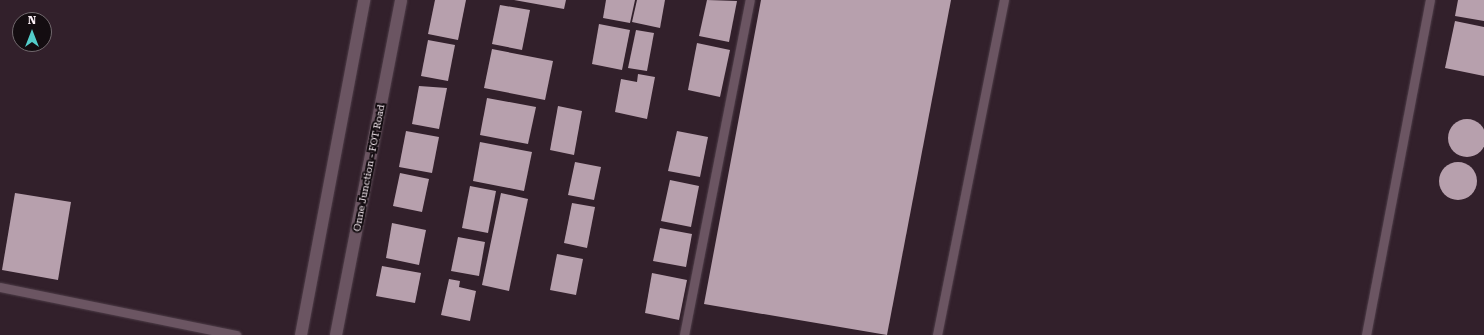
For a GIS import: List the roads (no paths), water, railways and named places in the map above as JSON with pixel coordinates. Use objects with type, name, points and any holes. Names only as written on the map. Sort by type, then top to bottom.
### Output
[{"type":"street","points":[[302,335],[364,0]]},
{"type":"street","name":"Onne Junction - FOT Road","points":[[336,335],[401,0]]},
{"type":"lane","points":[[684,335],[750,0]]},
{"type":"lane","points":[[937,335],[1004,0]]},
{"type":"lane","points":[[1366,335],[1430,0]]},
{"type":"lane","points":[[0,287],[236,335]]}]
